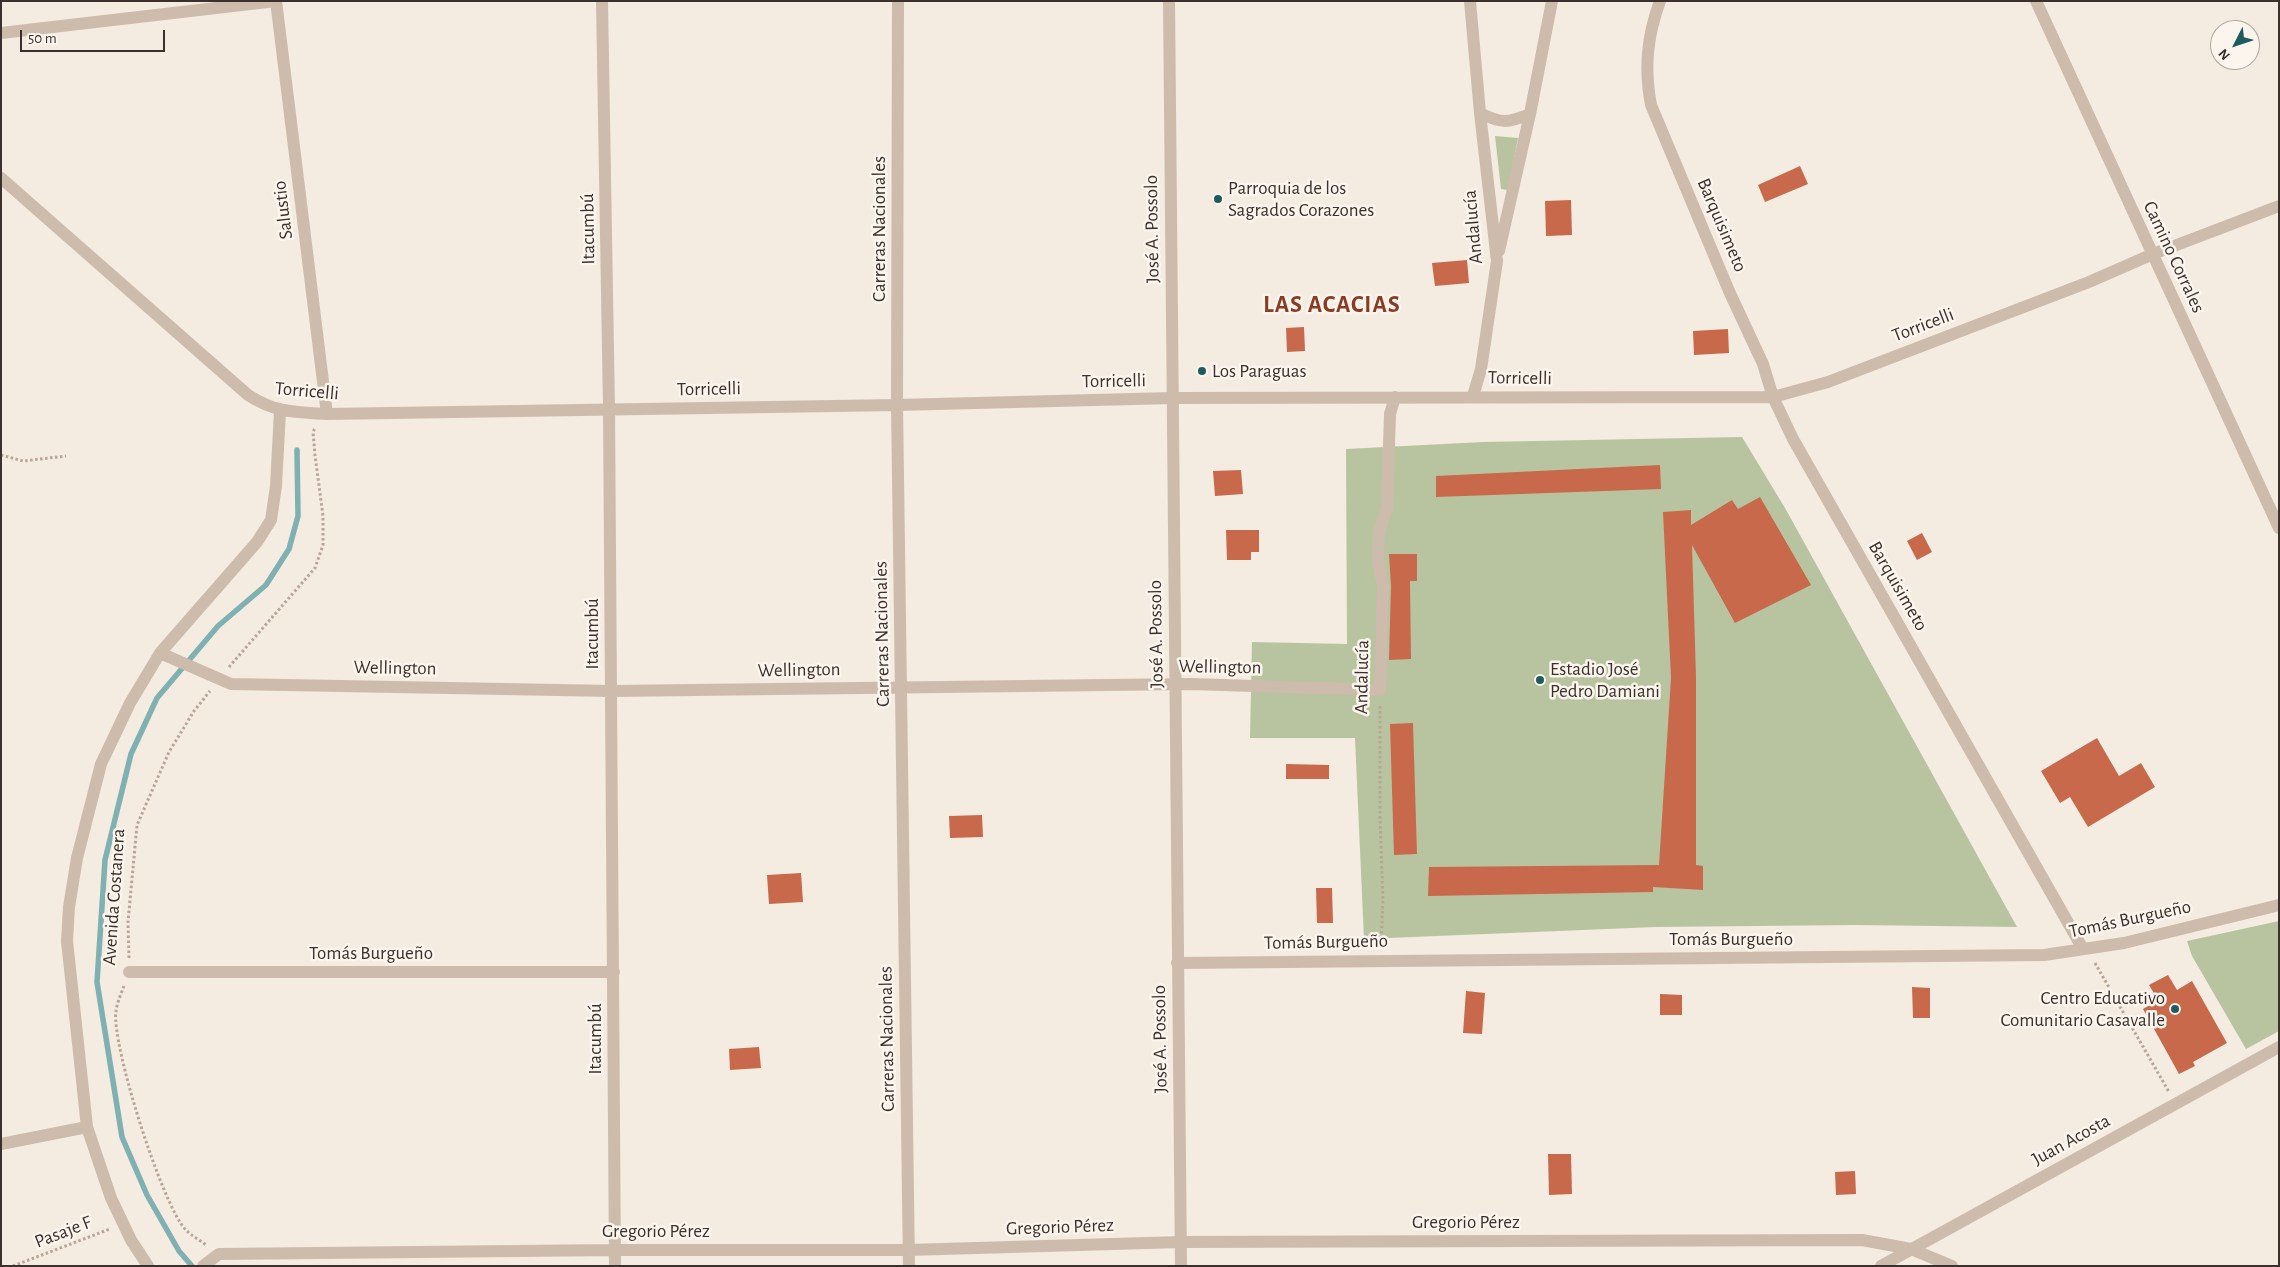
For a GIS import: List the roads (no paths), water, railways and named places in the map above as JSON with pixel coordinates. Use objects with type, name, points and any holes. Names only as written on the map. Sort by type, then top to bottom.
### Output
[{"type":"street","points":[[1,33],[276,1]]},
{"type":"street","name":"Salustio","points":[[276,1],[326,414]]},
{"type":"street","name":"Itacumbú","points":[[602,1],[610,409],[615,1266]]},
{"type":"street","name":"Carreras Nacionales","points":[[898,1],[897,405],[909,1266]]},
{"type":"street","name":"José A. Possolo","points":[[1169,1],[1181,1266]]},
{"type":"street","name":"Andalucía","points":[[1470,1],[1480,113],[1497,260],[1481,369],[1473,396]]},
{"type":"street","points":[[1497,260],[1530,114],[1552,1]]},
{"type":"street","name":"Barquisimeto","points":[[1660,1],[1648,40],[1646,60],[1647,85],[1652,105],[1729,291],[1763,364],[1773,397],[1798,448],[2083,949]]},
{"type":"street","name":"Camino Corrales","points":[[2036,1],[2123,194],[2153,254],[2279,528]]},
{"type":"street","points":[[1480,113],[1501,122],[1513,121],[1530,114]]},
{"type":"street","name":"Torricelli","points":[[2,178],[248,395],[266,407],[280,411],[326,414],[897,405],[1173,398],[1773,397],[1828,382],[2089,282],[2153,254],[2279,206]]},
{"type":"street","name":"Andalucía","points":[[1380,690],[1383,586],[1378,561],[1379,532],[1387,508],[1390,414],[1395,397]]},
{"type":"street","name":"Avenida Costanera","points":[[148,1266],[123,1224],[109,1191],[87,1127],[66,941],[69,907],[77,858],[101,764],[130,703],[160,653],[257,542],[270,520],[276,486],[280,411]]},
{"type":"street","name":"Wellington","points":[[160,653],[231,684],[612,691],[1176,684],[1380,690]]},
{"type":"street","name":"Tomás Burgueño","points":[[1178,963],[2044,955],[2124,943],[2279,905]]},
{"type":"street","name":"Tomás Burgueño","points":[[129,972],[614,972]]},
{"type":"street","name":"Juan Acosta","points":[[1881,1266],[2279,1047]]},
{"type":"street","points":[[1,1144],[87,1127]]},
{"type":"street","name":"Gregorio Pérez","points":[[211,1260],[615,1250],[908,1250],[1180,1242],[1862,1240],[1911,1249],[1952,1266]]},
{"type":"waterway","points":[[192,1266],[179,1251],[147,1195],[122,1137],[97,982],[105,860],[131,754],[157,698],[218,626],[266,585],[289,549],[298,516],[297,450]]},
{"type":"place","name":"Parroquia de los Sagrados Corazones","points":[[1218,199]]},
{"type":"place","name":"Los Paraguas","points":[[1202,371]]},
{"type":"place","name":"Estadio José Pedro Damiani","points":[[1540,680]]},
{"type":"place","name":"Centro Educativo Comunitario Casavalle","points":[[2175,1009]]},
{"type":"district","name":"LAS ACACIAS","points":[[1332,305]]}]
